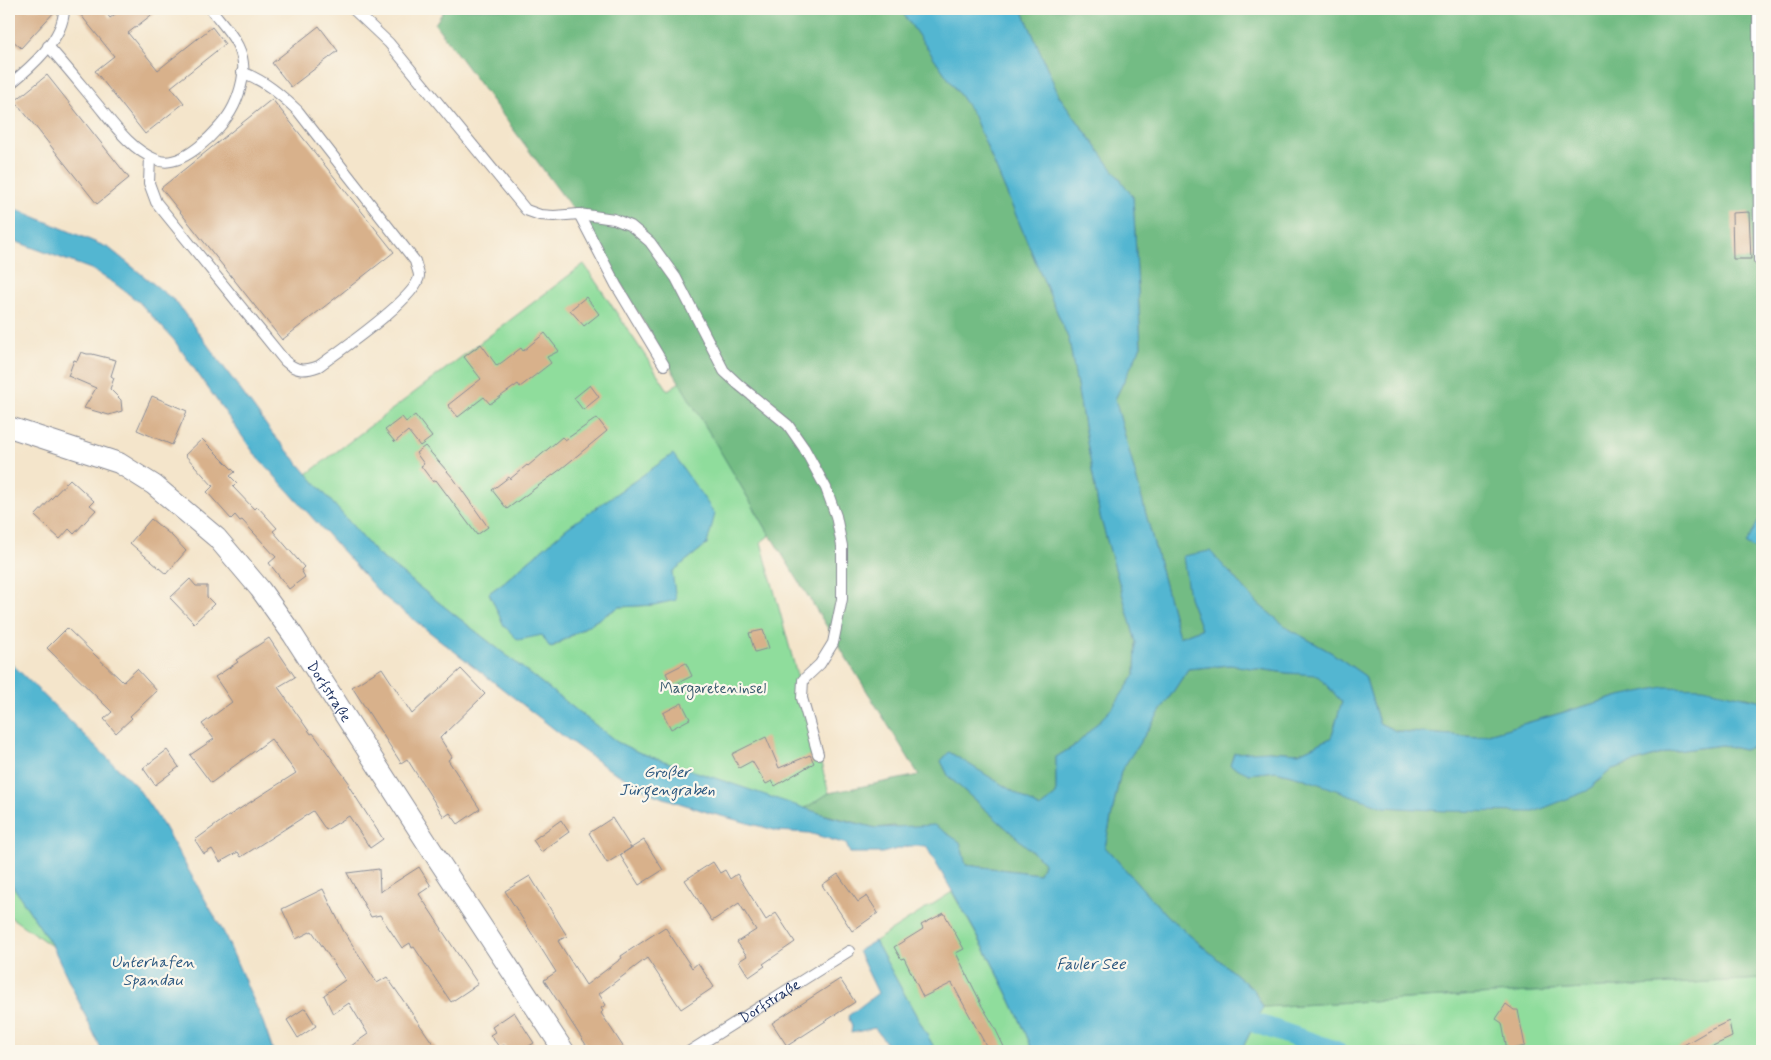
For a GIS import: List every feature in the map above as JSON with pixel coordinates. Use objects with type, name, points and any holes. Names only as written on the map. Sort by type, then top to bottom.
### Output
[{"type":"street","name":"Dorfstraße","points":[[9,426],[119,463],[154,485],[217,538],[260,589],[293,634],[427,843],[564,1051]]},
{"type":"lane","points":[[9,84],[30,68],[57,34],[64,9]]},
{"type":"lane","points":[[48,46],[122,134],[141,153],[159,161],[171,162],[186,156],[217,131],[232,110],[240,88],[244,65],[240,49],[227,28],[211,9]]},
{"type":"lane","points":[[352,9],[389,43],[526,210],[540,215],[579,214],[614,219],[631,226],[650,242],[676,278],[724,371],[739,386],[788,425],[804,448],[826,488],[836,516],[842,546],[842,599],[833,643],[820,664],[802,680],[802,698],[818,754]]},
{"type":"lane","points":[[1758,9],[1759,260],[1762,264]]},
{"type":"lane","points":[[150,157],[149,183],[156,202],[285,361],[293,368],[304,371],[320,366],[401,303],[413,290],[419,276],[415,261],[298,111],[276,90],[257,78],[242,72]]},
{"type":"lane","points":[[579,214],[616,285],[664,365]]},
{"type":"lane","name":"Dorfstraße","points":[[690,1051],[849,951]]},
{"type":"green space","points":[[445,9],[900,9],[973,114],[1069,340],[1100,516],[1136,642],[1135,675],[1113,707],[1076,745],[1056,757],[1056,795],[1040,808],[949,752],[941,761],[949,777],[1044,862],[1039,874],[966,865],[960,842],[893,826],[876,828],[804,809],[829,793],[919,775],[770,535],[592,235],[435,24]]},
{"type":"green space","points":[[1022,9],[1762,9],[1762,701],[1747,697],[1620,696],[1478,737],[1396,731],[1379,723],[1365,676],[1332,653],[1289,629],[1258,604],[1230,572],[1189,597],[1201,629],[1179,637],[1115,399],[1141,346],[1133,197],[1059,96]]},
{"type":"green space","name":"Margareteninsel","points":[[584,264],[668,390],[680,382],[770,535],[761,542],[829,793],[804,809],[640,753],[617,742],[377,554],[307,474]],"holes":[[[672,455],[707,544],[672,572],[654,605],[619,607],[551,648],[542,634],[489,593],[567,528]]]},
{"type":"green space","points":[[1230,665],[1287,673],[1317,674],[1342,702],[1331,738],[1299,753],[1268,751],[1249,774],[1276,771],[1333,788],[1587,791],[1612,769],[1668,752],[1722,745],[1744,750],[1762,741],[1762,979],[1263,1007],[1254,990],[1167,916],[1105,847],[1121,771],[1188,669]]},
{"type":"green space","points":[[9,880],[53,947],[9,916]]},
{"type":"green space","points":[[952,892],[1006,990],[1033,1051],[936,1051],[875,941]]},
{"type":"green space","points":[[1762,979],[1762,1051],[1241,1051],[1263,1007]]},
{"type":"water","points":[[900,9],[1022,9],[1059,96],[1133,197],[1141,346],[1115,399],[1179,637],[1201,629],[1189,597],[1183,556],[1210,551],[1258,604],[1289,629],[1332,653],[1365,676],[1379,723],[1396,731],[1478,737],[1620,696],[1664,687],[1703,688],[1762,701],[1762,741],[1744,750],[1722,745],[1668,752],[1612,769],[1587,791],[1534,812],[1446,811],[1384,807],[1299,777],[1276,771],[1249,774],[1230,765],[1234,753],[1268,751],[1299,753],[1331,738],[1342,702],[1317,675],[1230,665],[1188,669],[1121,771],[1105,847],[1167,916],[1254,990],[1263,1007],[1241,1051],[1033,1051],[997,972],[926,846],[909,846],[882,853],[850,853],[846,844],[809,833],[778,831],[710,813],[655,795],[607,768],[382,595],[254,453],[174,340],[139,302],[91,269],[9,239],[9,206],[109,248],[176,302],[272,433],[377,554],[617,742],[640,753],[828,816],[876,828],[934,825],[960,842],[966,865],[1039,874],[1044,862],[949,777],[941,761],[949,752],[1040,808],[1056,795],[1056,757],[1076,745],[1113,707],[1135,675],[1136,642],[1100,516],[1069,340],[973,114]]},
{"type":"water","points":[[673,454],[715,514],[707,544],[672,572],[676,600],[654,605],[619,607],[550,648],[542,635],[518,640],[504,626],[489,593],[567,528]]},
{"type":"water","points":[[1762,515],[1762,553],[1746,544]]},
{"type":"water","name":"Unterhafen Spandau","points":[[9,661],[137,787],[163,825],[224,933],[263,1022],[273,1051],[102,1051],[53,947],[9,880]]},
{"type":"water","points":[[875,941],[936,1051],[892,1051],[875,1028],[851,1033],[852,1026],[848,1016],[878,993],[858,951]]},
{"type":"building","points":[[9,9],[57,9],[21,48],[9,37]]},
{"type":"building","points":[[76,9],[103,9],[110,18],[122,9],[159,9],[128,33],[158,70],[212,27],[225,44],[171,87],[184,103],[145,134],[95,71],[114,56]]},
{"type":"building","points":[[319,26],[338,51],[291,87],[272,63]]},
{"type":"building","points":[[47,75],[129,178],[97,204],[15,101]]},
{"type":"building","points":[[272,99],[394,252],[282,340],[161,188]]},
{"type":"building","points":[[1749,212],[1751,259],[1733,259],[1732,213]]},
{"type":"building","points":[[586,297],[599,314],[584,326],[570,310]]},
{"type":"building","points":[[545,333],[559,351],[547,357],[551,363],[520,387],[518,384],[490,404],[484,397],[458,417],[448,405],[481,379],[464,357],[481,344],[497,366],[521,348],[523,351]]},
{"type":"building","points":[[81,352],[116,360],[111,376],[114,378],[110,389],[121,400],[122,411],[109,415],[84,408],[96,388],[68,376],[74,360],[77,361]]},
{"type":"building","points":[[590,385],[599,397],[583,410],[574,398]]},
{"type":"building","points":[[152,396],[187,411],[172,445],[137,430]]},
{"type":"building","points":[[415,415],[432,437],[420,446],[408,431],[395,442],[385,430],[402,417],[406,422]]},
{"type":"building","points":[[597,418],[607,431],[561,469],[507,509],[492,490],[528,466],[562,437],[565,440]]},
{"type":"building","points":[[202,439],[235,472],[230,476],[237,483],[233,487],[254,509],[257,506],[277,528],[273,531],[304,567],[301,570],[305,577],[289,589],[269,563],[276,557],[242,520],[240,521],[235,515],[231,519],[207,492],[213,486],[185,455]]},
{"type":"building","points":[[425,446],[454,479],[488,527],[477,535],[436,480],[433,482],[421,466],[424,464],[416,453]]},
{"type":"building","points":[[70,479],[94,501],[90,505],[96,510],[74,534],[69,529],[60,539],[35,516]]},
{"type":"building","points":[[151,519],[172,536],[186,551],[166,574],[130,543]]},
{"type":"building","points":[[190,579],[196,586],[207,586],[207,597],[214,604],[194,623],[170,598]]},
{"type":"building","points":[[67,628],[123,682],[137,669],[157,691],[130,716],[132,718],[116,733],[104,719],[112,712],[47,648]]},
{"type":"building","points":[[763,630],[769,648],[755,652],[749,633]]},
{"type":"building","points":[[269,638],[295,677],[278,687],[311,734],[313,733],[350,784],[348,785],[383,839],[370,848],[349,816],[326,830],[313,811],[241,857],[238,852],[220,862],[212,849],[204,854],[195,840],[296,773],[271,739],[211,783],[190,755],[214,739],[202,724],[232,702],[215,677]]},
{"type":"building","points":[[686,663],[692,676],[672,686],[666,673]]},
{"type":"building","points":[[382,668],[412,714],[461,669],[485,694],[440,738],[452,757],[448,760],[480,809],[458,824],[450,813],[444,817],[407,759],[401,763],[352,687]]},
{"type":"building","points":[[682,703],[690,719],[671,729],[663,713]]},
{"type":"building","points":[[766,737],[779,768],[810,755],[814,763],[775,786],[772,781],[766,784],[752,761],[739,768],[732,754]]},
{"type":"building","points":[[167,750],[179,767],[155,785],[143,768]]},
{"type":"building","points":[[612,818],[631,848],[607,863],[589,833]]},
{"type":"building","points":[[561,820],[569,832],[541,852],[533,840]]},
{"type":"building","points":[[644,840],[663,870],[639,885],[620,855]]},
{"type":"building","points":[[713,862],[720,873],[725,870],[730,879],[737,874],[766,920],[776,913],[795,942],[763,964],[765,966],[749,977],[739,961],[747,956],[737,942],[756,930],[739,903],[712,921],[685,880]]},
{"type":"building","points":[[419,867],[431,886],[419,894],[478,984],[451,1002],[414,947],[412,948],[410,943],[402,948],[380,915],[371,917],[347,873],[379,869],[380,892]]},
{"type":"building","points":[[838,874],[858,902],[867,896],[878,913],[852,931],[822,885]]},
{"type":"building","points":[[530,876],[567,936],[558,941],[586,985],[622,958],[621,956],[665,927],[692,968],[698,963],[714,987],[681,1009],[647,958],[599,994],[606,1005],[601,1008],[603,1011],[601,1013],[626,1051],[590,1051],[544,980],[556,972],[505,891]]},
{"type":"building","points":[[323,889],[343,930],[377,983],[387,977],[438,1051],[344,1051],[368,1034],[349,1003],[333,1014],[324,995],[345,980],[312,931],[296,939],[282,909]]},
{"type":"building","points":[[944,913],[964,949],[956,953],[1006,1051],[989,1051],[952,983],[923,997],[904,958],[901,959],[894,947],[923,929],[921,925]]},
{"type":"building","points":[[840,979],[855,1002],[787,1046],[772,1023]]},
{"type":"building","points":[[1506,1004],[1514,1010],[1518,1010],[1525,1046],[1507,1050],[1502,1023],[1496,1019]]},
{"type":"building","points":[[305,1008],[316,1026],[298,1038],[287,1020]]},
{"type":"building","points":[[514,1012],[534,1043],[521,1051],[508,1051],[504,1045],[500,1048],[490,1035],[495,1032],[492,1027]]},
{"type":"building","points":[[1729,1021],[1732,1037],[1702,1051],[1675,1050],[1708,1031]]},
{"type":"waterway","points":[[1255,1023],[1336,1051]]},
{"type":"water label","name":"Großer Jürgengraben","points":[[667,780]]},
{"type":"water label","name":"Fauler See","points":[[1091,963]]}]
